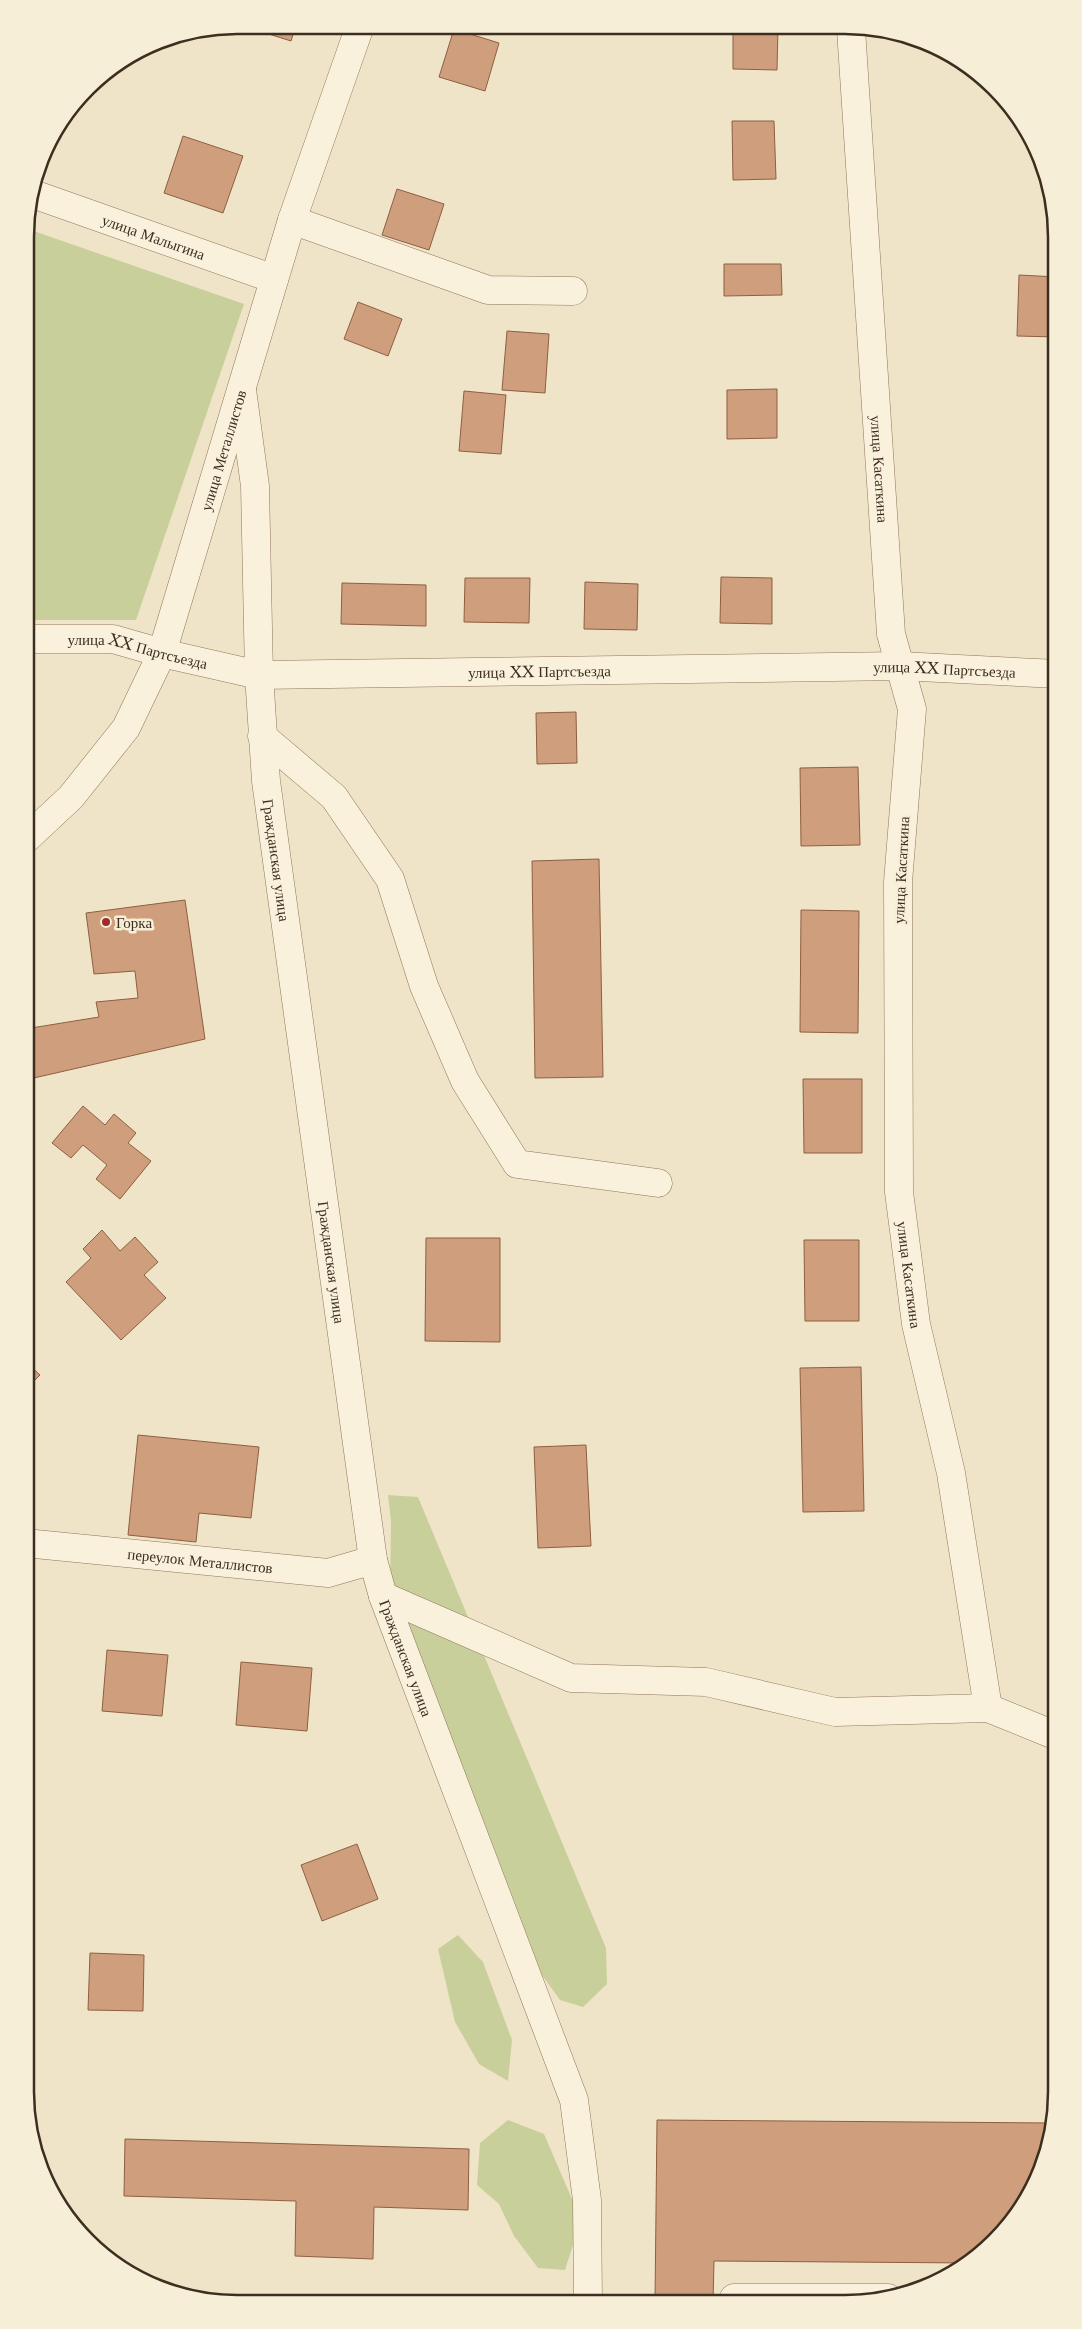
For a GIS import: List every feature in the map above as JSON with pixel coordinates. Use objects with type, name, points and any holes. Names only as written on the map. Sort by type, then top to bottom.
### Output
[{"type":"street","name":"улица Металлистов","points":[[34,832],[71,797],[126,728],[162,653],[292,220],[357,34]]},
{"type":"street","name":"улица Касаткина","points":[[851,34],[891,634],[912,709],[898,882],[900,1192],[916,1324],[952,1473],[988,1708]]},
{"type":"street","name":"улица Малыгина","points":[[38,196],[274,279]]},
{"type":"street","points":[[292,220],[488,290],[573,291]]},
{"type":"street","name":"Гражданская улица","points":[[242,390],[255,486],[259,675],[266,781],[374,1560],[383,1596],[574,2100],[587,2200],[588,2295]]},
{"type":"street","name":"улица XX Партсъезда","points":[[34,639],[113,639],[162,653],[259,675],[900,666],[1048,674]]},
{"type":"street","points":[[262,736],[334,797],[390,879],[424,986],[461,1073],[517,1164],[658,1183]]},
{"type":"street","name":"переулок Металлистов","points":[[34,1544],[328,1573],[374,1560]]},
{"type":"street","points":[[383,1596],[571,1678],[706,1682],[835,1712],[988,1708],[1048,1732]]},
{"type":"green space","points":[[34,231],[244,304],[136,620],[34,620]]},
{"type":"green space","points":[[388,1495],[418,1497],[606,1948],[607,1984],[583,2007],[560,2000],[529,1957],[390,1596],[391,1521]]},
{"type":"green space","points":[[458,1935],[483,1962],[512,2040],[508,2081],[479,2064],[455,2022],[438,1949]]},
{"type":"green space","points":[[508,2120],[544,2134],[581,2220],[565,2270],[538,2268],[514,2236],[499,2204],[477,2185],[480,2143]]},
{"type":"building","points":[[269,34],[293,34],[291,41]]},
{"type":"building","points":[[452,34],[470,34],[499,43],[485,91],[439,77]]},
{"type":"building","points":[[733,34],[778,34],[777,70],[733,69]]},
{"type":"building","points":[[732,121],[774,121],[776,179],[733,180]]},
{"type":"building","points":[[183,136],[243,156],[223,213],[164,193]]},
{"type":"building","points":[[397,189],[444,204],[429,250],[382,235]]},
{"type":"building","points":[[724,264],[781,264],[782,295],[724,296]]},
{"type":"building","points":[[1019,275],[1048,277],[1048,337],[1017,336]]},
{"type":"building","points":[[358,302],[402,319],[388,356],[344,339]]},
{"type":"building","points":[[507,331],[549,334],[545,393],[502,390]]},
{"type":"building","points":[[777,389],[777,438],[727,439],[727,390]]},
{"type":"building","points":[[464,391],[506,395],[501,454],[459,451]]},
{"type":"building","points":[[721,577],[772,578],[772,624],[720,623]]},
{"type":"building","points":[[465,578],[530,578],[529,623],[464,622]]},
{"type":"building","points":[[585,582],[638,584],[637,630],[584,629]]},
{"type":"building","points":[[342,583],[426,585],[426,626],[341,624]]},
{"type":"building","points":[[576,712],[577,763],[537,764],[536,713]]},
{"type":"building","points":[[858,767],[860,845],[801,846],[800,768]]},
{"type":"building","points":[[599,859],[603,1077],[535,1078],[532,861]]},
{"type":"building","points":[[185,900],[205,1039],[34,1078],[34,1028],[99,1017],[96,1002],[138,998],[135,971],[94,974],[86,913]]},
{"type":"building","points":[[801,910],[859,911],[858,1033],[800,1032]]},
{"type":"building","points":[[803,1079],[862,1079],[862,1153],[804,1153]]},
{"type":"building","points":[[83,1106],[105,1125],[114,1114],[136,1133],[128,1143],[151,1161],[120,1199],[96,1179],[107,1165],[83,1145],[71,1158],[52,1143]]},
{"type":"building","points":[[102,1230],[120,1251],[135,1237],[158,1262],[144,1275],[166,1298],[121,1340],[66,1282],[91,1258],[83,1249]]},
{"type":"building","points":[[426,1238],[500,1238],[500,1342],[425,1341]]},
{"type":"building","points":[[804,1240],[859,1240],[859,1321],[805,1321]]},
{"type":"building","points":[[861,1367],[864,1511],[803,1512],[800,1368]]},
{"type":"building","points":[[34,1369],[40,1375],[34,1381]]},
{"type":"building","points":[[138,1435],[259,1447],[251,1518],[199,1513],[196,1542],[128,1535]]},
{"type":"building","points":[[586,1445],[591,1546],[538,1548],[534,1447]]},
{"type":"building","points":[[107,1650],[168,1655],[162,1716],[102,1711]]},
{"type":"building","points":[[241,1662],[312,1668],[307,1731],[236,1725]]},
{"type":"building","points":[[357,1844],[378,1899],[322,1921],[301,1865]]},
{"type":"building","points":[[90,1953],[144,1955],[143,2011],[88,2010]]},
{"type":"building","points":[[657,2120],[1046,2123],[1033,2170],[1014,2205],[989,2236],[955,2263],[714,2261],[713,2295],[655,2295]]},
{"type":"building","points":[[125,2139],[469,2149],[468,2210],[374,2207],[373,2259],[295,2256],[296,2201],[124,2196]]},
{"type":"place","name":"Горка","points":[[106,922]]}]
